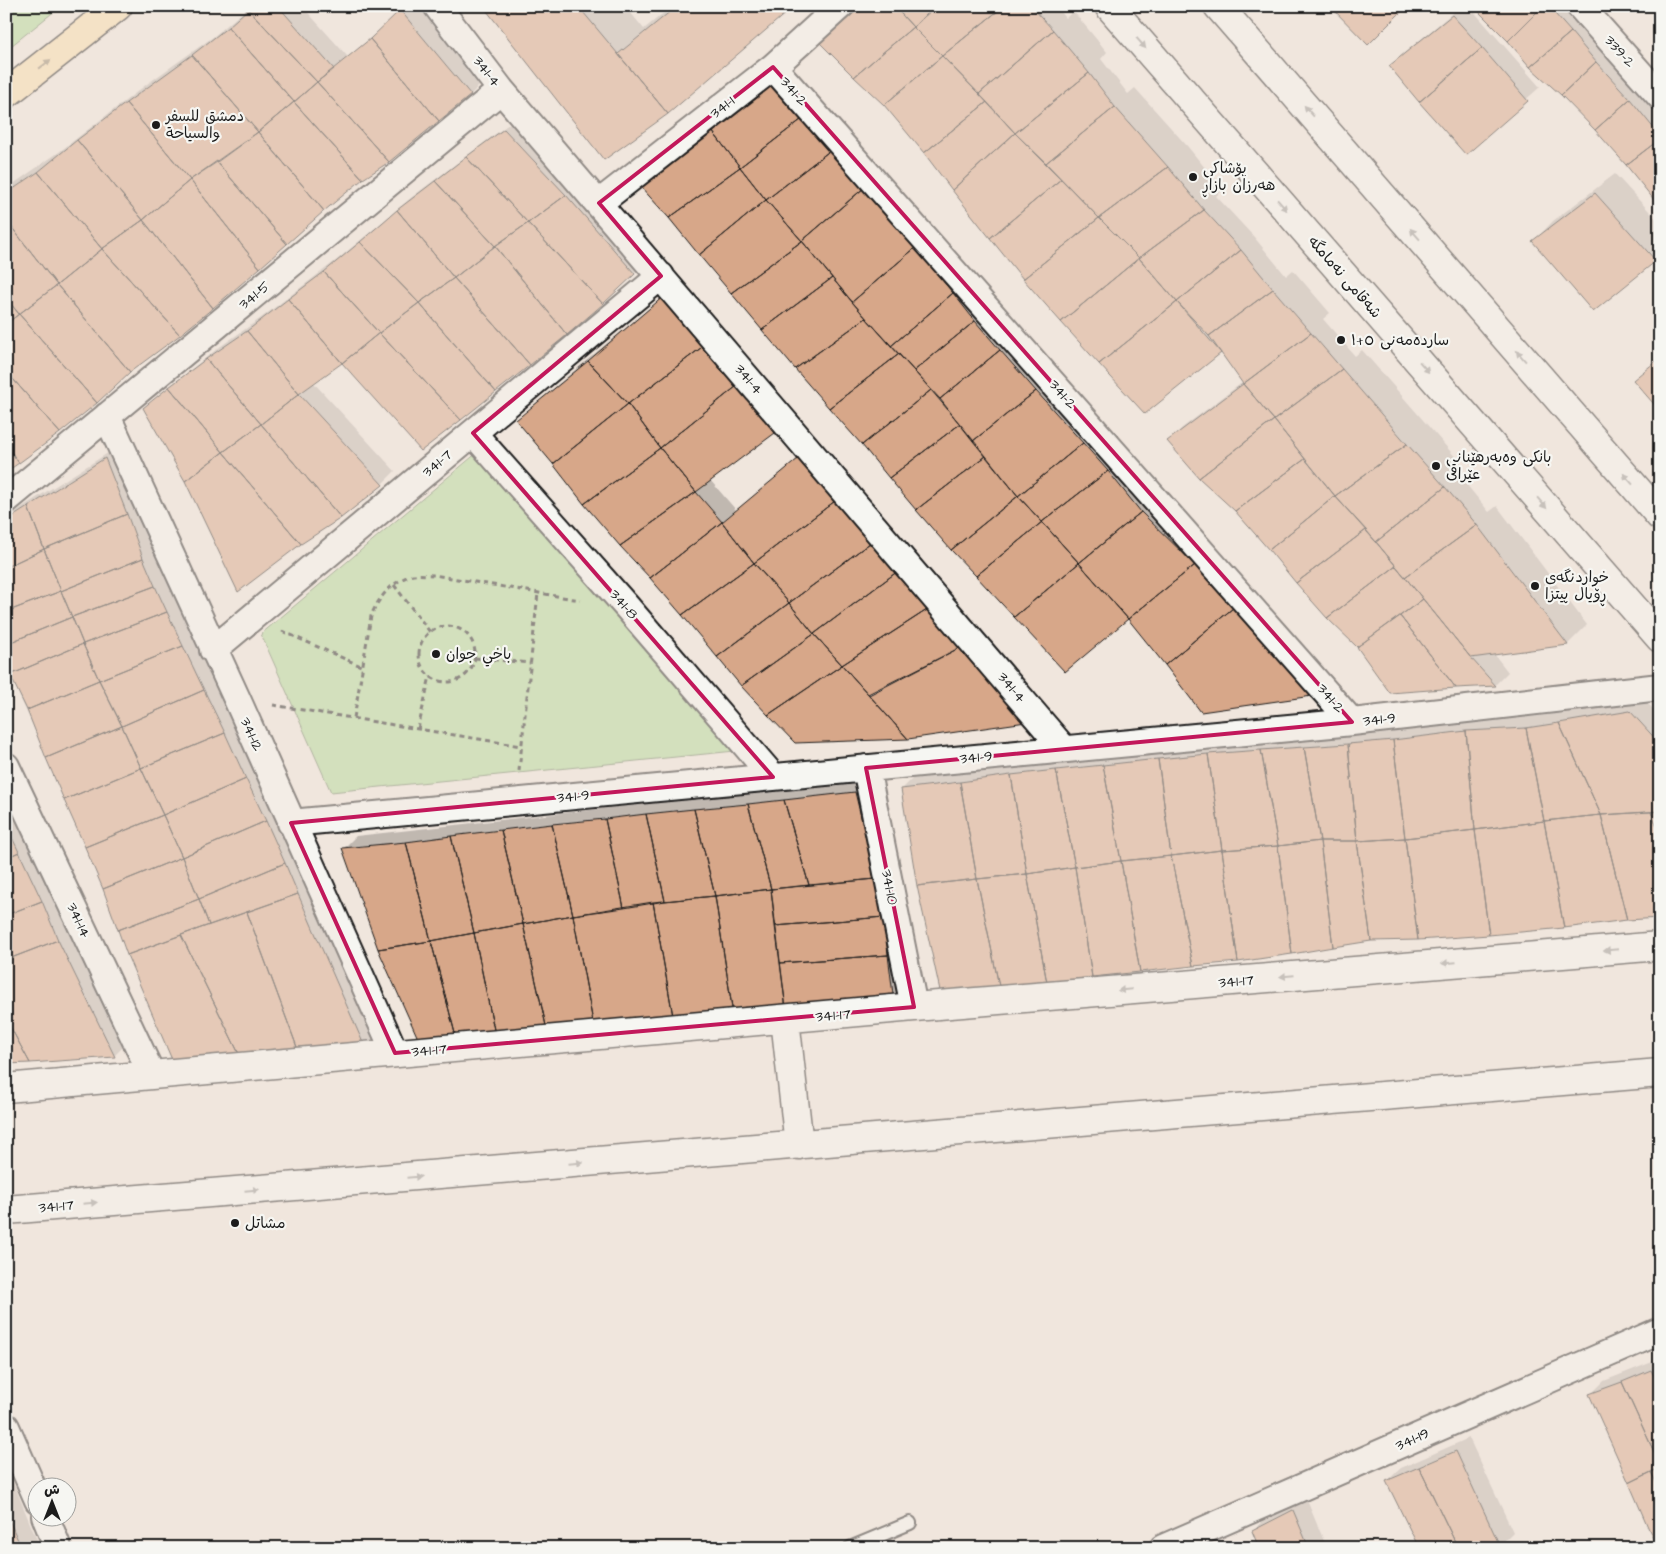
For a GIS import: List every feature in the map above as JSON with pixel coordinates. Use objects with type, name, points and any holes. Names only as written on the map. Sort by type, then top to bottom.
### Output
[{"type":"highway","points":[[6,94],[118,6]]},
{"type":"street","name":"341-4","points":[[438,6],[501,90],[1064,749]]},
{"type":"street","name":"341-1","points":[[599,203],[773,67],[840,6]]},
{"type":"street","name":"شەقامی نەمامگە","points":[[1109,6],[1660,638]]},
{"type":"street","points":[[1218,6],[1660,516]]},
{"type":"street","name":"339-2","points":[[1580,6],[1660,96]]},
{"type":"street","name":"341-2","points":[[773,67],[1352,722]]},
{"type":"street","name":"341-5","points":[[6,500],[501,90]]},
{"type":"street","name":"341-7","points":[[213,650],[661,276]]},
{"type":"street","name":"341-12","points":[[108,416],[395,1053]]},
{"type":"street","name":"341-8","points":[[473,433],[627,607],[773,777]]},
{"type":"street","name":"341-9","points":[[291,823],[1352,722],[1660,687]]},
{"type":"street","name":"341-14","points":[[6,766],[152,1074]]},
{"type":"street","name":"341-10","points":[[866,768],[914,1007]]},
{"type":"street","name":"341-17","points":[[6,1088],[914,1007],[1660,946]]},
{"type":"street","points":[[785,1019],[799,1144]]},
{"type":"street","name":"341-17","points":[[6,1210],[1660,1073]]},
{"type":"street","name":"341-19","points":[[1163,1548],[1207,1539],[1660,1331]]},
{"type":"street","points":[[6,1427],[28,1477]]},
{"type":"street","points":[[49,1526],[58,1548]]},
{"type":"lane","points":[[850,1548],[910,1523]]},
{"type":"path","points":[[354,718],[370,616],[376,603],[398,581],[414,575],[434,575],[582,600]]},
{"type":"path","points":[[394,585],[430,632]]},
{"type":"path","points":[[516,801],[538,593]]},
{"type":"path","points":[[252,618],[361,666]]},
{"type":"path","points":[[451,626],[462,630],[470,637],[474,647],[475,658],[472,668],[464,676],[455,681],[443,682],[430,676],[425,671],[420,661],[419,650],[422,640],[430,632],[440,627],[451,626]]},
{"type":"path","points":[[475,658],[530,663]]},
{"type":"path","points":[[418,729],[430,676]]},
{"type":"path","points":[[237,699],[521,746]]},
{"type":"highlighted area","points":[[773,67],[1352,722],[866,768],[914,1007],[395,1053],[291,823],[773,777],[473,433],[661,276],[599,203]]},
{"type":"green space","points":[[10,6],[61,6],[6,50],[6,9]]},
{"type":"green space","points":[[478,452],[735,751],[331,792],[261,634]]},
{"type":"building","points":[[253,6],[278,6],[334,69],[317,82],[248,9]]},
{"type":"building","points":[[483,6],[578,6],[668,114],[604,160]]},
{"type":"building","points":[[677,6],[794,6],[668,114],[618,54]]},
{"type":"building","points":[[862,6],[894,6],[913,27],[854,77],[820,43]]},
{"type":"building","points":[[894,6],[936,6],[913,27]]},
{"type":"building","points":[[936,6],[1004,6],[942,56],[913,27]]},
{"type":"building","points":[[1004,6],[1031,6],[1053,30],[979,94],[942,56]]},
{"type":"building","points":[[1330,6],[1407,6],[1368,45]]},
{"type":"building","points":[[1480,6],[1543,6],[1508,41],[1476,9]]},
{"type":"building","points":[[1543,6],[1548,6],[1571,32],[1530,67],[1508,41]]},
{"type":"building","points":[[248,9],[317,82],[294,102],[228,27]]},
{"type":"building","points":[[400,10],[471,95],[439,121],[370,39]]},
{"type":"building","points":[[1452,15],[1482,48],[1419,102],[1389,66]]},
{"type":"building","points":[[228,27],[294,102],[258,132],[192,55]]},
{"type":"building","points":[[913,27],[942,56],[884,105],[854,77]]},
{"type":"building","points":[[1053,30],[1089,73],[1015,133],[979,94]]},
{"type":"building","points":[[1571,32],[1596,62],[1561,95],[1530,67]]},
{"type":"building","points":[[370,39],[439,121],[389,162],[317,82]]},
{"type":"building","points":[[1482,48],[1528,101],[1466,155],[1419,102]]},
{"type":"building","points":[[192,55],[258,132],[190,180],[126,103]]},
{"type":"building","points":[[942,56],[987,102],[924,153],[884,105]]},
{"type":"building","points":[[1596,62],[1630,99],[1595,130],[1561,95]]},
{"type":"building","points":[[1089,73],[1115,107],[1046,163],[1015,133]]},
{"type":"building","points":[[775,79],[806,116],[740,167],[712,131]]},
{"type":"building","points":[[317,82],[389,162],[363,179],[294,102]]},
{"type":"building","points":[[1630,99],[1660,136],[1660,139],[1626,165],[1595,130]]},
{"type":"building","points":[[294,102],[363,179],[324,211],[258,132]]},
{"type":"building","points":[[987,102],[1015,133],[952,190],[924,153]]},
{"type":"building","points":[[126,103],[190,180],[143,220],[77,140]]},
{"type":"building","points":[[1115,107],[1168,167],[1099,218],[1046,163]]},
{"type":"building","points":[[806,116],[832,149],[766,200],[740,167]]},
{"type":"building","points":[[504,129],[566,195],[528,223],[466,157]]},
{"type":"building","points":[[712,131],[740,167],[669,218],[640,186]]},
{"type":"building","points":[[258,132],[324,211],[287,244],[217,162]]},
{"type":"building","points":[[1015,133],[1061,179],[990,238],[952,190]]},
{"type":"building","points":[[1660,139],[1660,197],[1655,201],[1626,165]]},
{"type":"building","points":[[77,140],[143,220],[102,249],[38,172]]},
{"type":"building","points":[[832,149],[865,187],[802,241],[766,200]]},
{"type":"building","points":[[466,157],[528,223],[495,246],[435,181]]},
{"type":"building","points":[[217,162],[287,244],[260,268],[190,180]]},
{"type":"building","points":[[740,167],[766,200],[699,255],[669,218]]},
{"type":"building","points":[[1168,167],[1204,210],[1139,258],[1099,218]]},
{"type":"building","points":[[38,172],[102,249],[57,285],[6,220],[6,194]]},
{"type":"building","points":[[1061,179],[1099,218],[1023,279],[990,238]]},
{"type":"building","points":[[190,180],[260,268],[213,308],[143,220]]},
{"type":"building","points":[[435,181],[495,246],[454,278],[397,210]]},
{"type":"building","points":[[865,187],[915,248],[852,302],[802,241]]},
{"type":"building","points":[[1595,193],[1656,261],[1593,312],[1532,241]]},
{"type":"building","points":[[566,195],[635,274],[603,304],[528,223]]},
{"type":"building","points":[[766,200],[802,241],[731,293],[699,255]]},
{"type":"building","points":[[397,210],[454,278],[419,303],[360,242]]},
{"type":"building","points":[[1204,210],[1241,250],[1177,302],[1139,258]]},
{"type":"building","points":[[1099,218],[1139,258],[1061,322],[1023,279]]},
{"type":"building","points":[[6,220],[57,285],[19,314],[6,298]]},
{"type":"building","points":[[143,220],[213,308],[180,335],[102,249]]},
{"type":"building","points":[[528,223],[603,304],[567,335],[495,246]]},
{"type":"building","points":[[802,241],[832,278],[762,330],[731,293]]},
{"type":"building","points":[[360,242],[419,303],[379,333],[324,272]]},
{"type":"building","points":[[495,246],[567,335],[530,365],[454,278]]},
{"type":"building","points":[[915,248],[953,293],[891,346],[852,302]]},
{"type":"building","points":[[102,249],[180,335],[130,372],[57,285]]},
{"type":"building","points":[[1241,250],[1273,289],[1209,336],[1177,302]]},
{"type":"building","points":[[1139,258],[1177,302],[1099,364],[1061,322]]},
{"type":"building","points":[[324,272],[379,333],[342,363],[288,299]]},
{"type":"building","points":[[454,278],[530,365],[496,392],[419,303]]},
{"type":"building","points":[[832,278],[866,318],[795,369],[762,330]]},
{"type":"building","points":[[57,285],[130,372],[97,403],[19,314]]},
{"type":"building","points":[[1273,289],[1311,333],[1243,384],[1209,336]]},
{"type":"building","points":[[953,293],[975,321],[914,371],[891,346]]},
{"type":"building","points":[[664,296],[706,344],[628,404],[588,361]]},
{"type":"building","points":[[6,298],[19,314],[6,324]]},
{"type":"building","points":[[288,299],[342,363],[299,394],[247,331]]},
{"type":"building","points":[[1177,302],[1221,353],[1145,414],[1099,364]]},
{"type":"building","points":[[419,303],[496,392],[461,420],[379,333]]},
{"type":"building","points":[[19,314],[97,403],[60,433],[6,371],[6,324]]},
{"type":"building","points":[[866,318],[899,354],[829,408],[795,369]]},
{"type":"building","points":[[975,321],[1000,350],[940,399],[914,371]]},
{"type":"building","points":[[247,331],[299,394],[261,424],[206,359]]},
{"type":"building","points":[[379,333],[461,420],[421,451],[342,363]]},
{"type":"building","points":[[1311,333],[1342,369],[1274,420],[1243,384]]},
{"type":"building","points":[[706,344],[737,386],[660,448],[628,404]]},
{"type":"building","points":[[1000,350],[1036,391],[973,441],[940,399]]},
{"type":"building","points":[[899,354],[931,390],[862,445],[829,408]]},
{"type":"building","points":[[1660,358],[1660,411],[1633,380]]},
{"type":"building","points":[[206,359],[261,424],[223,452],[169,387]]},
{"type":"building","points":[[588,361],[628,404],[553,464],[516,420]]},
{"type":"building","points":[[1342,369],[1407,444],[1335,496],[1274,420]]},
{"type":"building","points":[[6,371],[60,433],[19,463],[6,445]]},
{"type":"building","points":[[1243,384],[1274,420],[1199,478],[1167,441]]},
{"type":"building","points":[[737,386],[775,433],[696,492],[660,448]]},
{"type":"building","points":[[169,387],[223,452],[185,481],[143,408]]},
{"type":"building","points":[[931,390],[960,424],[889,478],[862,445]]},
{"type":"building","points":[[1036,391],[1083,443],[1018,496],[973,441]]},
{"type":"building","points":[[299,394],[383,485],[341,518],[261,424]]},
{"type":"building","points":[[628,404],[660,448],[584,504],[553,464]]},
{"type":"building","points":[[1274,420],[1305,459],[1235,511],[1199,478]]},
{"type":"building","points":[[261,424],[341,518],[301,544],[223,452]]},
{"type":"building","points":[[960,424],[986,456],[916,510],[889,478]]},
{"type":"building","points":[[1083,443],[1108,471],[1042,522],[1018,496]]},
{"type":"building","points":[[1407,444],[1445,487],[1376,542],[1335,496]]},
{"type":"building","points":[[6,445],[19,463],[6,472]]},
{"type":"building","points":[[660,448],[696,492],[620,546],[584,504]]},
{"type":"building","points":[[223,452],[301,544],[238,592],[185,481]]},
{"type":"building","points":[[986,456],[1018,496],[951,550],[916,510]]},
{"type":"building","points":[[105,458],[127,514],[44,549],[28,507]]},
{"type":"building","points":[[799,458],[835,501],[754,563],[722,522]]},
{"type":"building","points":[[1305,459],[1335,496],[1269,550],[1235,511]]},
{"type":"building","points":[[1108,471],[1141,512],[1079,563],[1042,522]]},
{"type":"building","points":[[1445,487],[1477,525],[1405,577],[1376,542]]},
{"type":"building","points":[[696,492],[722,522],[650,578],[620,546]]},
{"type":"building","points":[[1018,496],[1042,522],[976,576],[951,550]]},
{"type":"building","points":[[1335,496],[1366,530],[1296,583],[1269,550]]},
{"type":"building","points":[[835,501],[870,543],[789,603],[754,563]]},
{"type":"building","points":[[28,507],[44,549],[6,567],[6,521]]},
{"type":"building","points":[[1141,512],[1195,565],[1128,619],[1079,563]]},
{"type":"building","points":[[127,514],[143,558],[61,591],[44,549]]},
{"type":"building","points":[[722,522],[754,563],[682,615],[650,578]]},
{"type":"building","points":[[1042,522],[1079,563],[1014,617],[976,576]]},
{"type":"building","points":[[1477,525],[1568,645],[1471,658],[1405,577]]},
{"type":"building","points":[[1366,530],[1396,566],[1327,618],[1296,583]]},
{"type":"building","points":[[870,543],[898,571],[814,634],[789,603]]},
{"type":"building","points":[[44,549],[61,591],[6,612],[6,567]]},
{"type":"building","points":[[143,558],[155,586],[72,617],[61,591]]},
{"type":"building","points":[[754,563],[789,603],[717,657],[682,615]]},
{"type":"building","points":[[1079,563],[1128,619],[1065,672],[1014,617]]},
{"type":"building","points":[[1195,565],[1233,608],[1165,665],[1128,619]]},
{"type":"building","points":[[1396,566],[1423,599],[1357,647],[1327,618]]},
{"type":"building","points":[[898,571],[930,608],[842,665],[814,634]]},
{"type":"building","points":[[155,586],[167,612],[83,644],[72,617]]},
{"type":"building","points":[[61,591],[72,617],[6,644],[6,612]]},
{"type":"building","points":[[1423,599],[1496,686],[1456,688],[1400,616]]},
{"type":"building","points":[[789,603],[814,634],[741,686],[717,657]]},
{"type":"building","points":[[930,608],[963,646],[868,694],[842,665]]},
{"type":"building","points":[[1233,608],[1312,696],[1201,712],[1165,665]]},
{"type":"building","points":[[167,612],[183,646],[99,680],[83,644]]},
{"type":"building","points":[[1400,616],[1456,688],[1390,693],[1357,647]]},
{"type":"building","points":[[72,617],[83,644],[10,675],[6,666],[6,644]]},
{"type":"building","points":[[814,634],[842,665],[768,715],[741,686]]},
{"type":"building","points":[[83,644],[99,680],[27,710],[10,675]]},
{"type":"building","points":[[183,646],[204,690],[122,726],[99,680]]},
{"type":"building","points":[[963,646],[1026,722],[908,739],[869,695]]},
{"type":"building","points":[[842,665],[908,739],[795,743],[768,715]]},
{"type":"building","points":[[99,680],[122,726],[46,758],[27,710]]},
{"type":"building","points":[[204,690],[225,733],[141,768],[122,726]]},
{"type":"building","points":[[1630,711],[1660,744],[1660,811],[1601,815],[1559,723]]},
{"type":"building","points":[[1559,723],[1601,815],[1544,821],[1526,728]]},
{"type":"building","points":[[122,726],[141,768],[64,800],[46,758]]},
{"type":"building","points":[[1526,728],[1544,821],[1475,830],[1466,731]]},
{"type":"building","points":[[1466,731],[1475,830],[1405,838],[1393,740]]},
{"type":"building","points":[[225,733],[246,779],[163,815],[141,768]]},
{"type":"building","points":[[1393,740],[1405,838],[1357,841],[1348,744]]},
{"type":"building","points":[[1348,744],[1357,841],[1320,841],[1304,747]]},
{"type":"building","points":[[1304,747],[1320,841],[1278,846],[1261,750]]},
{"type":"building","points":[[1261,750],[1278,846],[1222,850],[1208,754]]},
{"type":"building","points":[[1208,754],[1222,850],[1171,856],[1158,759]]},
{"type":"building","points":[[1158,759],[1171,856],[1121,861],[1103,765]]},
{"type":"building","points":[[1103,765],[1121,861],[1075,867],[1056,770]]},
{"type":"building","points":[[141,768],[163,815],[85,847],[64,800]]},
{"type":"building","points":[[1056,770],[1075,867],[1027,874],[1011,775]]},
{"type":"building","points":[[1011,775],[1027,874],[977,879],[960,782]]},
{"type":"building","points":[[246,779],[266,821],[182,857],[163,815]]},
{"type":"building","points":[[960,782],[977,879],[917,886],[901,789]]},
{"type":"building","points":[[855,792],[876,879],[809,885],[784,800]]},
{"type":"building","points":[[784,800],[809,885],[771,889],[748,804]]},
{"type":"building","points":[[748,804],[771,889],[715,896],[694,809]]},
{"type":"building","points":[[694,809],[715,896],[665,901],[646,814]]},
{"type":"building","points":[[1660,811],[1660,833],[1651,812]]},
{"type":"building","points":[[1651,812],[1660,833],[1660,918],[1627,920],[1601,815]]},
{"type":"building","points":[[646,814],[665,901],[624,908],[605,819]]},
{"type":"building","points":[[163,815],[182,857],[103,889],[85,847]]},
{"type":"building","points":[[1601,815],[1627,920],[1564,928],[1544,821]]},
{"type":"building","points":[[605,819],[624,908],[573,915],[552,824]]},
{"type":"building","points":[[266,821],[285,863],[199,899],[182,857]]},
{"type":"building","points":[[1544,821],[1564,928],[1489,935],[1475,830]]},
{"type":"building","points":[[552,824],[573,915],[523,924],[501,830]]},
{"type":"building","points":[[6,825],[19,852],[6,858]]},
{"type":"building","points":[[501,830],[523,924],[474,933],[451,836]]},
{"type":"building","points":[[1475,830],[1489,935],[1418,940],[1405,838]]},
{"type":"building","points":[[451,836],[474,933],[431,941],[406,842]]},
{"type":"building","points":[[1405,838],[1418,940],[1371,941],[1357,841]]},
{"type":"building","points":[[1320,841],[1333,947],[1292,954],[1278,846]]},
{"type":"building","points":[[1320,841],[1357,841],[1371,941],[1333,947]]},
{"type":"building","points":[[406,842],[431,941],[378,949],[342,848]]},
{"type":"building","points":[[1278,846],[1292,954],[1238,962],[1222,850]]},
{"type":"building","points":[[1222,850],[1238,962],[1193,966],[1171,856]]},
{"type":"building","points":[[19,852],[42,901],[6,915],[6,858]]},
{"type":"building","points":[[1171,856],[1193,966],[1140,972],[1121,861]]},
{"type":"building","points":[[182,857],[199,899],[118,930],[103,889]]},
{"type":"building","points":[[1121,861],[1140,972],[1092,977],[1075,867]]},
{"type":"building","points":[[285,863],[298,894],[209,925],[199,899]]},
{"type":"building","points":[[1075,867],[1092,977],[1047,983],[1027,874]]},
{"type":"building","points":[[1027,874],[1047,983],[1000,991],[977,879]]},
{"type":"building","points":[[876,879],[884,917],[775,926],[771,889]]},
{"type":"building","points":[[977,879],[1000,991],[941,995],[917,886]]},
{"type":"building","points":[[771,889],[786,1009],[733,1014],[715,896]]},
{"type":"building","points":[[298,894],[367,1052],[301,1058],[247,912]]},
{"type":"building","points":[[715,896],[733,1014],[674,1022],[653,902]]},
{"type":"building","points":[[199,899],[209,925],[127,955],[118,930]]},
{"type":"building","points":[[42,901],[58,940],[6,960],[6,915]]},
{"type":"building","points":[[653,902],[674,1022],[595,1033],[573,915]]},
{"type":"building","points":[[247,912],[301,1058],[243,1062],[181,935]]},
{"type":"building","points":[[573,915],[595,1033],[549,1039],[523,924]]},
{"type":"building","points":[[884,917],[888,955],[780,963],[775,926]]},
{"type":"building","points":[[523,924],[549,1039],[497,1044],[474,933]]},
{"type":"building","points":[[474,933],[497,1044],[458,1045],[431,941]]},
{"type":"building","points":[[181,935],[243,1062],[173,1062],[127,955]]},
{"type":"building","points":[[58,940],[115,1057],[30,1063],[6,1019],[6,960]]},
{"type":"building","points":[[431,941],[458,1045],[421,1045],[378,949]]},
{"type":"building","points":[[888,955],[894,1002],[786,1009],[780,963]]},
{"type":"building","points":[[6,1019],[30,1063],[6,1064]]},
{"type":"building","points":[[1651,1370],[1660,1388],[1660,1465],[1622,1382]]},
{"type":"building","points":[[1622,1382],[1660,1465],[1660,1468],[1629,1483],[1589,1394]]},
{"type":"building","points":[[1456,1451],[1500,1546],[1496,1548],[1458,1548],[1419,1467]]},
{"type":"building","points":[[1419,1467],[1458,1548],[1419,1548],[1386,1481]]},
{"type":"building","points":[[1660,1468],[1660,1490],[1651,1472]]},
{"type":"building","points":[[1651,1472],[1660,1490],[1660,1548],[1657,1548],[1629,1483]]},
{"type":"building","points":[[1293,1510],[1309,1548],[1259,1548],[1252,1531]]},
{"type":"building","points":[[6,1513],[21,1547],[6,1548]]},
{"type":"place","name":"دمشق للسفر والسياحة","points":[[156,125]]},
{"type":"place","name":"پۆشاکی هەرزان بازاڕ","points":[[1193,177]]},
{"type":"place","name":"ساردەمەنی ٥+١","points":[[1341,340]]},
{"type":"place","name":"بانکی وەبەرهێنانی عێراقی","points":[[1436,466]]},
{"type":"place","name":"خواردنگەی ڕۆیال پیتزا","points":[[1535,586]]},
{"type":"place","name":"باخي جوان","points":[[436,654]]},
{"type":"place","name":"مشاتل","points":[[235,1223]]}]
